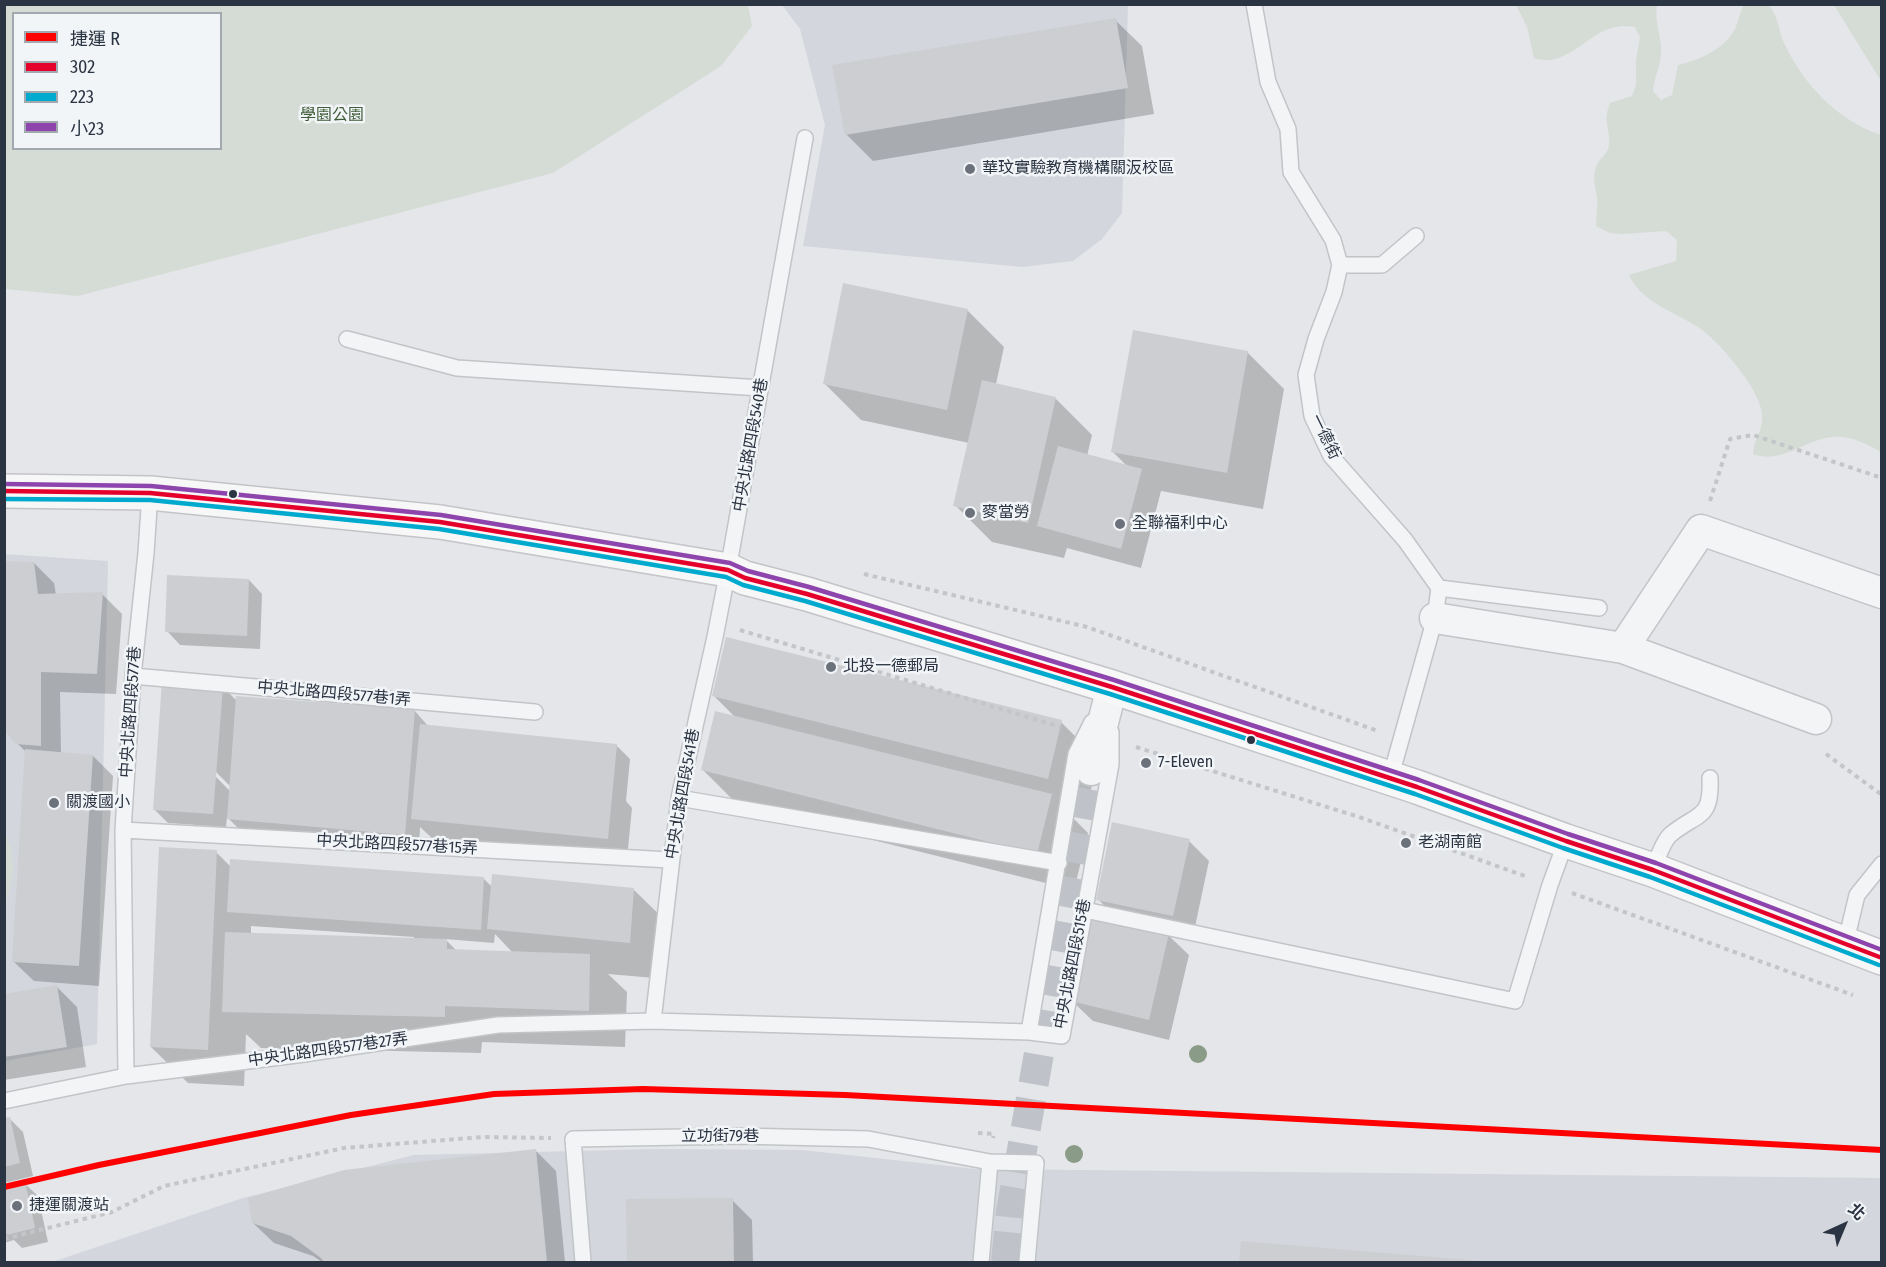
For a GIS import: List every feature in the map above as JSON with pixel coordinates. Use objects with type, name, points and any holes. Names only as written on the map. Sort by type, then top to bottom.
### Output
[{"type":"street","points":[[4,491],[150,494],[440,522],[728,570],[745,578],[807,594],[1112,687],[1417,786],[1566,841],[1653,870],[1881,958]]},
{"type":"street","points":[[1623,648],[1701,530],[1881,592]]},
{"type":"street","points":[[1435,618],[1623,648],[1816,719]]},
{"type":"street","points":[[1091,771],[1112,687]]},
{"type":"lane","points":[[1254,4],[1268,82],[1288,129],[1291,172],[1333,240],[1340,265],[1382,265],[1416,236]]},
{"type":"lane","name":"中央北路四段540巷","points":[[728,570],[805,138]]},
{"type":"lane","name":"一德街","points":[[1340,265],[1334,292],[1316,339],[1306,375],[1312,416],[1331,456],[1405,540],[1439,588]]},
{"type":"lane","points":[[347,339],[457,368],[760,388]]},
{"type":"lane","name":"中央北路四段577巷","points":[[126,1076],[123,830],[133,676],[150,494]]},
{"type":"lane","name":"中央北路四段541巷","points":[[653,1021],[679,798],[716,637],[728,570]]},
{"type":"lane","points":[[1390,779],[1435,618],[1439,588],[1599,608]]},
{"type":"lane","name":"中央北路四段577巷1弄","points":[[133,676],[535,712]]},
{"type":"lane","name":"中央北路四段515巷","points":[[1112,687],[1111,764],[1062,1036],[1029,1032],[1076,754],[1112,687]]},
{"type":"lane","points":[[1653,870],[1668,837],[1707,808],[1711,797],[1710,778]]},
{"type":"lane","points":[[679,798],[1059,863]]},
{"type":"lane","name":"中央北路四段577巷15弄","points":[[123,830],[670,860]]},
{"type":"lane","points":[[1085,910],[1515,1001],[1550,885],[1566,841]]},
{"type":"lane","points":[[1845,945],[1857,895],[1881,864]]},
{"type":"lane","name":"中央北路四段577巷27弄","points":[[4,1101],[126,1076],[297,1055],[498,1025],[653,1021],[1029,1032]]},
{"type":"lane","name":"立功街79巷","points":[[573,1139],[740,1136],[868,1139],[990,1162],[1036,1163],[1027,1263]]},
{"type":"lane","points":[[573,1139],[583,1263]]},
{"type":"lane","points":[[981,1263],[990,1162]]},
{"type":"path","points":[[1701,530],[1730,439],[1753,435],[1881,478]]},
{"type":"path","points":[[856,572],[1087,627],[1379,732]]},
{"type":"path","points":[[738,629],[1061,727]]},
{"type":"path","points":[[1136,747],[1359,817],[1853,995]]},
{"type":"path","points":[[1826,754],[1881,795]]},
{"type":"path","points":[[4,1239],[112,1212],[164,1186],[344,1148],[483,1137],[573,1139]]},
{"type":"shaded area","name":"華玟實驗教育機構關汳校區","points":[[782,5],[1128,5],[1122,213],[1102,239],[1073,261],[1022,267],[803,246],[825,125],[800,29]]},
{"type":"shaded area","name":"關渡國小","points":[[4,554],[108,561],[97,1044],[5,1061]]},
{"type":"shaded area","points":[[654,1149],[802,1150],[976,1169],[1882,1178],[1881,1262],[52,1262],[243,1198],[414,1155]]},
{"type":"green space","points":[[1745,4],[1769,6],[1775,16],[1784,43],[1812,87],[1823,99],[1850,120],[1881,135],[1881,452],[1846,437],[1833,437],[1783,454],[1763,457],[1753,454],[1762,424],[1762,414],[1754,392],[1737,366],[1717,343],[1698,327],[1659,306],[1641,292],[1629,275],[1676,261],[1677,240],[1666,231],[1623,234],[1610,233],[1596,226],[1595,169],[1608,148],[1608,110],[1610,103],[1632,96],[1636,85],[1636,60],[1640,37],[1635,27],[1623,26],[1601,32],[1574,50],[1555,59],[1534,58],[1527,27],[1516,5],[1657,5],[1656,18],[1661,53],[1653,91],[1661,100],[1672,95],[1678,65],[1702,57],[1724,43],[1735,29]]},
{"type":"green space","name":"學園公園","points":[[5,5],[748,5],[752,26],[721,66],[553,173],[78,296],[5,289]]},
{"type":"green space","points":[[1834,5],[1881,5],[1881,81]]},
{"type":"green space","points":[[5,833],[9,842],[13,868],[5,904]]},
{"type":"building","points":[[1116,18],[1128,88],[845,135],[832,65]]},
{"type":"building","points":[[843,283],[968,309],[947,410],[823,384]]},
{"type":"building","points":[[1133,330],[1248,351],[1227,473],[1111,452]]},
{"type":"building","points":[[982,380],[1056,397],[1028,523],[953,506]]},
{"type":"building","points":[[1058,446],[1142,469],[1121,549],[1037,526]]},
{"type":"building","points":[[4,561],[34,562],[38,594],[103,592],[97,674],[41,672],[41,746],[16,744],[4,730]]},
{"type":"building","points":[[167,575],[249,579],[247,636],[165,632]]},
{"type":"building","points":[[726,637],[1062,720],[1048,779],[712,696]]},
{"type":"building","points":[[162,681],[223,686],[213,814],[153,810]]},
{"type":"building","points":[[236,696],[415,709],[405,835],[227,819]]},
{"type":"building","points":[[715,711],[1052,794],[1037,854],[701,770]]},
{"type":"building","points":[[420,724],[617,744],[608,839],[411,819]]},
{"type":"building","points":[[25,749],[93,755],[79,966],[12,962]]},
{"type":"building","points":[[1112,822],[1190,839],[1173,916],[1096,900]]},
{"type":"building","points":[[159,847],[217,850],[208,1050],[150,1047]]},
{"type":"building","points":[[230,859],[484,877],[481,930],[227,912]]},
{"type":"building","points":[[492,874],[634,888],[630,943],[487,929]]},
{"type":"building","points":[[1091,915],[1169,933],[1149,1020],[1071,1001]]},
{"type":"building","points":[[225,932],[447,939],[447,949],[590,954],[589,1011],[445,1006],[445,1017],[222,1012]]},
{"type":"building","points":[[57,985],[67,1047],[4,1057],[4,994]]},
{"type":"building","name":"捷運關渡站","points":[[10,1117],[20,1163],[4,1167],[4,1118]]},
{"type":"building","points":[[536,1149],[547,1262],[324,1262],[291,1236],[252,1223],[248,1198],[344,1170]]},
{"type":"building","name":"捷運關渡站","points":[[25,1181],[35,1228],[7,1235],[4,1226],[4,1186]]},
{"type":"building","points":[[733,1198],[734,1262],[627,1262],[626,1199]]},
{"type":"building","points":[[1241,1241],[1481,1261],[1481,1262],[1239,1262]]},
{"type":"tunnel","points":[[1006,1262],[1011,1212],[1091,770]]},
{"type":"metro line","name":"R","points":[[4,1187],[99,1165],[351,1115],[494,1094],[643,1089],[845,1095],[1882,1150]]},
{"type":"transit line","name":"小23","points":[[4,484],[151,486],[441,515],[730,563],[748,571],[809,587],[1114,680],[1419,780],[1656,863],[1882,950]]},
{"type":"transit line","name":"302","points":[[4,491],[150,493],[440,522],[728,570],[745,578],[807,594],[1112,687],[1417,787],[1653,870],[1882,958]]},
{"type":"transit line","name":"223","points":[[4,499],[150,500],[439,529],[726,577],[743,585],[805,601],[1110,694],[1415,794],[1650,877],[1879,965]]},
{"type":"place","name":"華玟實驗教育機構關汳校區","points":[[970,169]]},
{"type":"place","name":"麥當勞","points":[[970,513]]},
{"type":"place","name":"全聯福利中心","points":[[1120,524]]},
{"type":"place","name":"北投一德郵局","points":[[831,667]]},
{"type":"place","name":"7-Eleven","points":[[1146,763]]},
{"type":"place","name":"關渡國小","points":[[54,803]]},
{"type":"place","name":"老湖南館","points":[[1406,843]]},
{"type":"place","name":"捷運關渡站","points":[[17,1206]]}]
